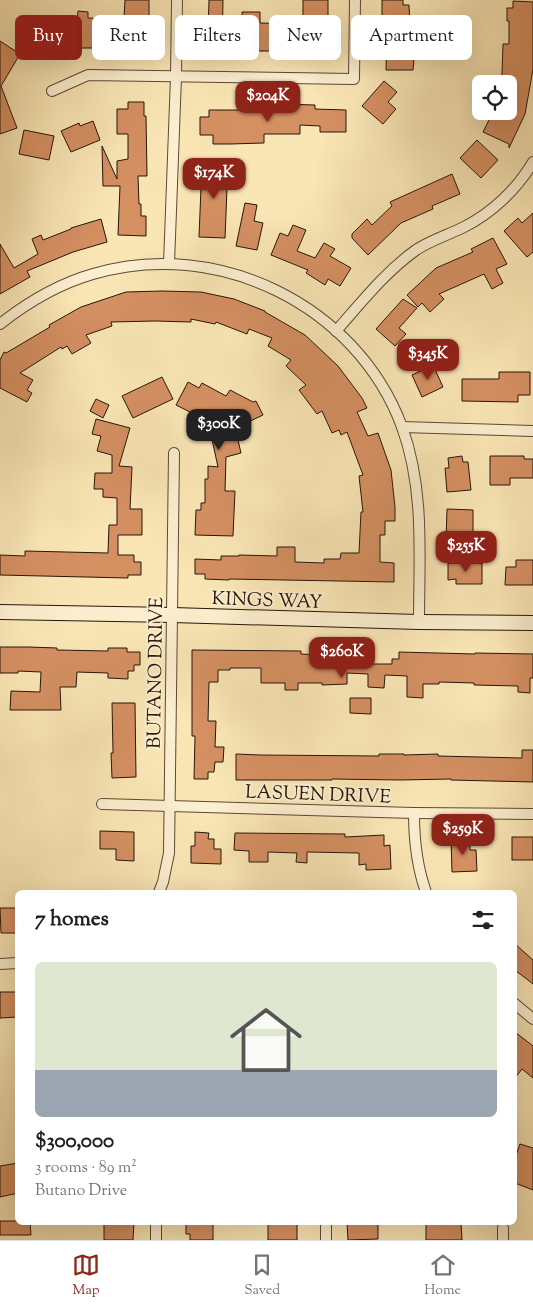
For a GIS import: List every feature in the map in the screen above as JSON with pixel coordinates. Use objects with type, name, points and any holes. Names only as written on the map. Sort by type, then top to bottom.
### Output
[{"type":"street","points":[[169,264],[177,0]]},
{"type":"street","points":[[52,91],[88,75],[354,79],[355,0]]},
{"type":"street","points":[[336,331],[400,262],[418,249],[480,218],[514,189],[533,162]]},
{"type":"street","points":[[0,324],[21,308],[68,282],[120,268],[169,264],[199,267],[243,277],[268,286],[292,298],[314,313],[357,352],[387,396],[402,427],[416,475],[419,511],[419,622]]},
{"type":"street","points":[[402,427],[533,431]]},
{"type":"street","name":"BUTANO DRIVE","points":[[160,890],[168,862],[170,806],[174,452]]},
{"type":"street","name":"KINGS WAY","points":[[0,612],[172,614],[419,622],[533,623]]},
{"type":"street","name":"LASUEN DRIVE","points":[[102,804],[414,813],[533,814]]},
{"type":"street","points":[[414,813],[416,850],[425,890]]},
{"type":"street","points":[[0,964],[15,963]]},
{"type":"street","points":[[517,1006],[533,1019]]},
{"type":"street","points":[[156,1225],[156,1240]]},
{"type":"street","points":[[326,1225],[326,1240]]},
{"type":"street","points":[[503,1228],[503,1240]]},
{"type":"building","points":[[125,0],[149,0],[149,15],[124,15]]},
{"type":"building","points":[[209,0],[223,0],[223,15],[209,15]]},
{"type":"building","points":[[303,0],[328,0],[328,15],[303,15]]},
{"type":"building","points":[[382,0],[403,0],[403,5],[409,5],[410,15],[382,15]]},
{"type":"building","points":[[513,1],[533,2],[533,69],[525,114],[509,148],[509,144],[483,132],[489,120],[517,120],[517,75],[502,75],[503,44],[509,44],[507,8],[513,8]]},
{"type":"building","points":[[78,11],[88,12],[88,18],[92,18],[92,48],[82,48],[82,15],[78,15]]},
{"type":"building","points":[[242,12],[260,12],[260,23],[269,23],[269,51],[259,51],[259,15],[242,15]]},
{"type":"building","points":[[0,41],[15,51],[16,60],[1,86],[17,128],[0,134]]},
{"type":"building","points":[[386,60],[414,60],[413,70],[386,70]]},
{"type":"building","points":[[384,81],[397,92],[388,102],[396,109],[383,124],[362,106]]},
{"type":"building","points":[[128,102],[144,102],[144,116],[146,116],[147,176],[138,176],[139,204],[141,204],[141,216],[146,216],[146,236],[118,235],[120,186],[103,186],[102,146],[117,179],[117,161],[128,159],[128,134],[117,134],[117,109],[128,109]]},
{"type":"building","points":[[241,104],[260,104],[260,110],[281,110],[281,104],[315,105],[315,109],[346,110],[346,132],[320,132],[320,126],[300,125],[300,134],[264,134],[264,143],[230,144],[213,144],[213,135],[200,135],[200,117],[209,117],[209,110],[241,110]]},
{"type":"building","points":[[93,121],[100,140],[71,152],[61,131],[79,123],[80,126]]},
{"type":"building","points":[[24,130],[54,136],[49,160],[19,154]]},
{"type":"building","points":[[477,140],[498,160],[481,178],[460,158]]},
{"type":"building","points":[[202,163],[228,164],[225,238],[199,237]]},
{"type":"building","points":[[452,174],[460,194],[432,206],[433,209],[401,223],[368,255],[352,238],[352,234],[367,219],[372,225],[392,206],[390,202]]},
{"type":"building","points":[[245,203],[257,205],[254,221],[263,223],[257,250],[236,246]]},
{"type":"building","points":[[533,213],[533,252],[527,257],[504,231],[518,218],[522,223]]},
{"type":"building","points":[[101,219],[107,242],[73,252],[27,271],[30,277],[0,294],[0,244],[14,268],[38,254],[32,239],[41,235],[43,240],[71,228]]},
{"type":"building","points":[[293,225],[306,230],[297,251],[315,258],[324,243],[335,249],[330,256],[351,268],[340,286],[328,279],[325,285],[306,273],[308,270],[271,255],[280,233],[288,236]]},
{"type":"building","points":[[493,238],[507,264],[496,269],[503,283],[492,289],[484,274],[439,294],[444,299],[430,312],[422,303],[418,307],[407,295],[436,268],[473,252],[471,249]]},
{"type":"building","points":[[126,292],[201,292],[234,299],[265,311],[305,335],[338,366],[362,398],[367,408],[357,412],[368,436],[378,433],[391,470],[395,521],[385,521],[385,535],[380,535],[380,562],[394,563],[394,582],[229,580],[205,579],[205,574],[195,574],[195,559],[221,560],[221,556],[239,555],[277,556],[277,547],[295,547],[295,562],[324,563],[324,559],[340,559],[341,553],[359,553],[361,512],[363,512],[359,476],[363,475],[347,432],[341,435],[339,430],[332,433],[322,411],[317,414],[299,390],[306,385],[286,366],[291,360],[268,346],[272,338],[249,329],[247,334],[216,322],[215,324],[191,319],[191,322],[111,322],[112,326],[86,335],[91,343],[72,354],[67,346],[62,349],[61,347],[20,373],[33,380],[27,390],[32,393],[27,402],[0,388],[0,360],[4,352],[6,353],[50,327],[49,325],[81,307]]},
{"type":"building","points":[[403,299],[417,308],[399,328],[406,334],[395,346],[376,329]]},
{"type":"building","points":[[433,365],[443,387],[422,397],[412,375]]},
{"type":"building","points":[[499,372],[530,372],[530,395],[518,395],[518,402],[462,401],[462,379],[499,379]]},
{"type":"building","points":[[162,377],[173,399],[133,418],[122,396]]},
{"type":"building","points":[[188,382],[199,388],[202,383],[226,396],[230,390],[253,402],[256,401],[263,415],[244,424],[248,437],[238,440],[241,453],[226,457],[225,491],[235,491],[233,536],[195,535],[196,510],[201,510],[201,503],[205,503],[205,479],[208,479],[208,466],[218,467],[208,421],[176,405]]},
{"type":"building","points":[[96,399],[109,405],[103,418],[90,411]]},
{"type":"building","points":[[96,419],[130,428],[119,466],[132,467],[130,509],[142,509],[142,535],[118,535],[118,555],[134,555],[134,562],[141,562],[141,575],[128,575],[128,578],[0,575],[0,555],[25,556],[25,551],[108,553],[109,525],[117,525],[117,498],[103,497],[103,489],[94,489],[95,473],[112,473],[112,455],[97,451],[101,436],[92,434]]},
{"type":"building","points":[[462,456],[463,462],[468,462],[471,490],[447,492],[445,468],[449,468],[448,458]]},
{"type":"building","points":[[490,456],[524,456],[524,459],[533,459],[533,478],[510,478],[510,485],[490,485]]},
{"type":"building","points":[[447,509],[473,510],[473,540],[446,540]]},
{"type":"building","points":[[516,560],[533,560],[533,585],[505,585],[506,567],[516,567]]},
{"type":"building","points":[[448,563],[482,563],[482,584],[456,584],[456,579],[448,580]]},
{"type":"building","points":[[0,647],[108,651],[108,648],[127,648],[127,652],[140,652],[140,665],[134,665],[134,671],[128,671],[128,679],[108,678],[108,673],[77,672],[76,687],[60,687],[61,710],[10,710],[11,691],[40,692],[41,672],[18,671],[18,673],[0,673]]},
{"type":"building","points":[[192,650],[301,651],[301,654],[322,655],[322,652],[372,652],[372,664],[392,664],[392,659],[399,659],[399,652],[533,654],[533,678],[530,678],[530,693],[518,692],[518,686],[439,682],[439,684],[423,684],[423,698],[407,697],[407,676],[385,675],[384,688],[368,687],[368,674],[347,673],[347,684],[322,685],[322,683],[298,683],[298,690],[285,690],[285,683],[261,683],[261,668],[218,670],[218,682],[209,682],[208,721],[216,721],[215,747],[224,747],[223,762],[215,762],[214,772],[208,772],[208,779],[194,779],[195,736],[192,736]]},
{"type":"building","points":[[350,698],[371,698],[371,714],[350,713]]},
{"type":"building","points":[[112,703],[135,703],[136,777],[112,778]]},
{"type":"building","points":[[522,750],[533,750],[533,782],[451,779],[236,780],[236,754],[379,756],[379,754],[438,754],[438,756],[522,758]]},
{"type":"building","points":[[100,831],[134,832],[134,861],[116,860],[116,849],[100,849]]},
{"type":"building","points":[[195,832],[209,833],[208,839],[214,839],[214,849],[221,849],[221,864],[191,863],[191,846],[195,846]]},
{"type":"building","points":[[235,833],[345,834],[345,837],[384,835],[384,846],[390,845],[391,869],[366,870],[366,864],[359,865],[359,853],[307,852],[307,863],[296,862],[297,853],[268,852],[268,862],[249,862],[249,851],[234,850]]},
{"type":"building","points":[[470,837],[470,850],[476,850],[477,871],[452,872],[451,838]]},
{"type":"building","points":[[512,837],[533,837],[533,860],[512,860]]},
{"type":"building","points":[[0,908],[15,908],[15,933],[1,933]]},
{"type":"building","points":[[517,946],[533,960],[533,984],[517,972]]},
{"type":"building","points":[[0,992],[15,992],[15,1017],[0,1018]]},
{"type":"building","points":[[517,1034],[533,1046],[533,1078],[522,1069],[517,1075]]},
{"type":"building","points":[[520,1144],[533,1148],[533,1190],[517,1184],[517,1152]]},
{"type":"building","points":[[15,1164],[15,1194],[0,1197],[0,1166]]},
{"type":"building","points":[[0,1221],[15,1221],[15,1225],[30,1225],[31,1235],[0,1235]]},
{"type":"building","points":[[104,1225],[134,1225],[133,1240],[104,1240]]},
{"type":"building","points":[[186,1225],[213,1225],[213,1240],[190,1240],[190,1234],[186,1234]]},
{"type":"building","points":[[268,1225],[297,1225],[297,1240],[268,1240]]},
{"type":"building","points":[[347,1225],[378,1225],[378,1239],[348,1240]]},
{"type":"building","points":[[426,1225],[461,1225],[462,1240],[426,1240]]}]
